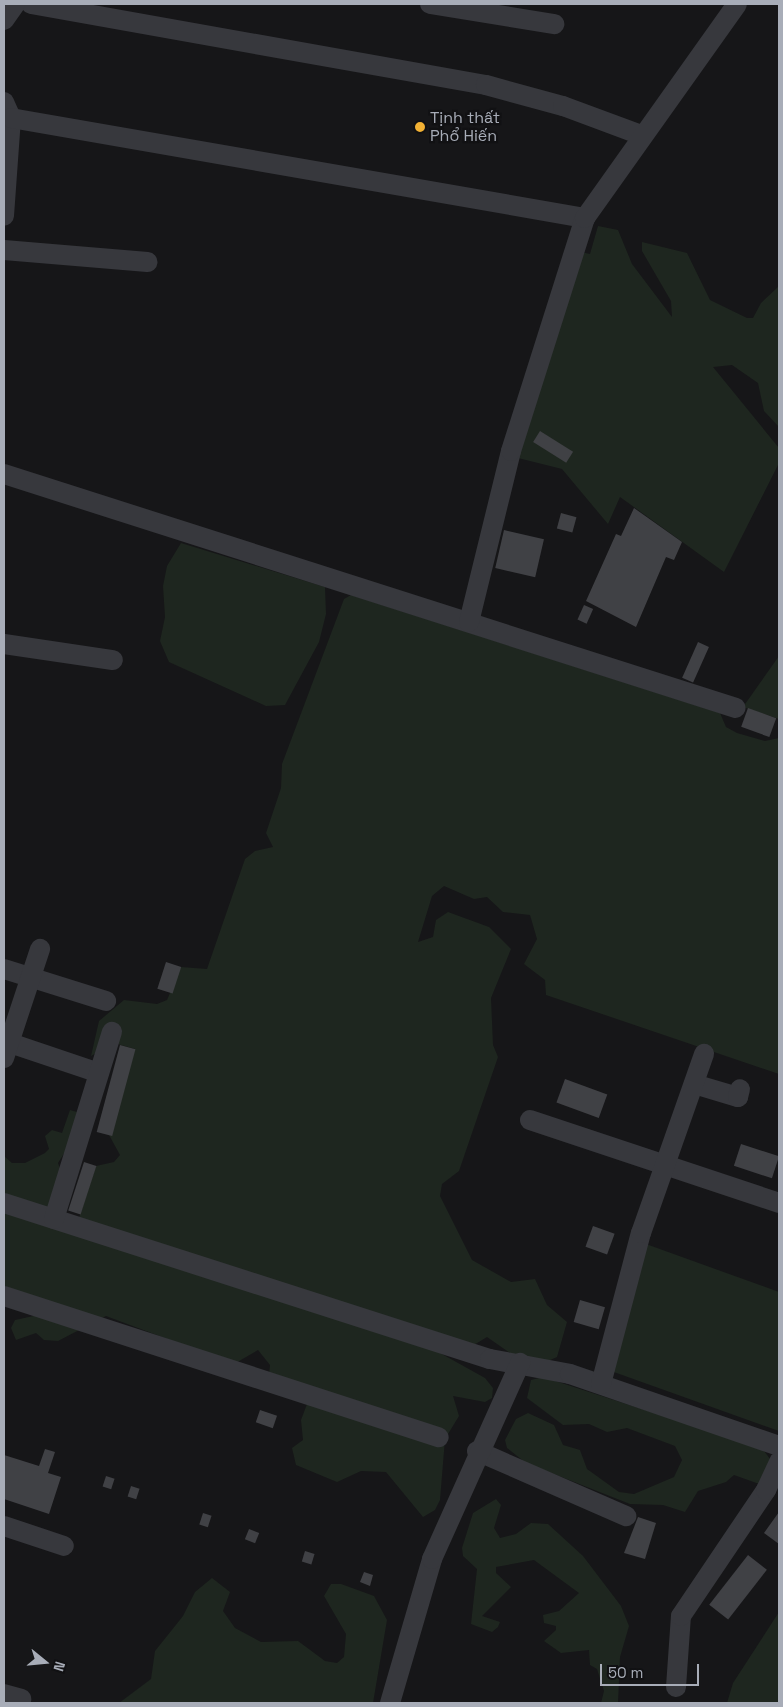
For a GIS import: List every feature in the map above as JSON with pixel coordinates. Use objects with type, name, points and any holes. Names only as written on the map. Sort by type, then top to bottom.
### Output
[{"type":"street","points":[[4,20],[15,4]]},
{"type":"street","points":[[31,4],[486,85],[564,106],[641,135]]},
{"type":"street","points":[[430,4],[554,24]]},
{"type":"street","points":[[469,622],[511,452],[585,218],[641,135],[737,4]]},
{"type":"street","points":[[4,216],[7,110],[585,218]]},
{"type":"street","points":[[4,250],[147,262]]},
{"type":"street","points":[[4,474],[736,708]]},
{"type":"street","points":[[4,644],[113,660]]},
{"type":"street","points":[[40,949],[5,1047],[99,1073]]},
{"type":"street","points":[[4,969],[106,1001]]},
{"type":"street","points":[[54,1219],[112,1032]]},
{"type":"street","points":[[601,1384],[641,1233],[704,1054]]},
{"type":"street","points":[[694,1084],[738,1097],[740,1089]]},
{"type":"street","points":[[530,1120],[779,1203]]},
{"type":"street","points":[[4,1203],[490,1359],[520,1363],[601,1384],[779,1446]]},
{"type":"street","points":[[4,1296],[439,1437]]},
{"type":"street","points":[[390,1703],[432,1559],[477,1451],[520,1363]]},
{"type":"street","points":[[477,1451],[626,1516]]},
{"type":"street","points":[[676,1687],[681,1616],[766,1490],[779,1462]]},
{"type":"street","points":[[4,1526],[64,1546]]},
{"type":"shaded area","points":[[598,226],[618,230],[632,264],[672,317],[671,301],[642,251],[642,242],[687,253],[710,300],[747,318],[753,318],[761,303],[779,286],[779,427],[764,411],[758,383],[732,365],[713,367],[779,448],[779,463],[724,572],[620,497],[608,524],[562,469],[518,458],[581,252],[590,254]]},
{"type":"shaded area","points":[[181,543],[325,587],[326,614],[319,642],[285,705],[266,706],[169,662],[160,641],[165,617],[163,586],[167,566]]},
{"type":"shaded area","points":[[351,595],[720,713],[726,727],[737,733],[765,741],[779,738],[779,1074],[546,995],[545,980],[524,964],[537,939],[530,915],[503,912],[487,897],[474,899],[444,886],[432,896],[418,942],[433,937],[436,920],[448,912],[489,927],[511,949],[491,998],[493,1045],[498,1057],[459,1171],[442,1184],[440,1196],[472,1260],[511,1282],[535,1279],[547,1305],[567,1322],[557,1357],[548,1361],[513,1355],[487,1337],[469,1348],[431,1348],[485,1378],[493,1388],[492,1398],[485,1402],[453,1396],[459,1416],[445,1439],[440,1500],[435,1510],[423,1517],[386,1472],[361,1471],[337,1482],[296,1465],[292,1448],[303,1440],[301,1420],[307,1404],[269,1375],[270,1365],[258,1350],[234,1364],[106,1316],[58,1341],[44,1340],[36,1333],[16,1340],[11,1328],[15,1320],[38,1315],[4,1295],[4,1156],[12,1163],[25,1163],[45,1153],[49,1149],[45,1136],[52,1130],[62,1133],[70,1110],[77,1112],[70,1144],[58,1163],[61,1171],[52,1206],[78,1221],[96,1166],[114,1162],[120,1155],[109,1135],[135,1049],[114,1043],[91,1056],[99,1021],[124,1000],[157,1004],[167,1000],[181,967],[207,969],[245,859],[255,851],[273,847],[266,833],[281,788],[282,764],[344,599]]},
{"type":"shaded area","points":[[779,656],[779,719],[743,707]]},
{"type":"shaded area","points":[[646,1244],[779,1292],[779,1431],[611,1371]]},
{"type":"shaded area","points":[[543,1377],[762,1448],[770,1459],[762,1485],[734,1475],[726,1482],[698,1491],[685,1512],[663,1505],[630,1504],[526,1463],[507,1448],[505,1440],[516,1419],[528,1413],[554,1425],[563,1445],[580,1450],[587,1469],[619,1492],[634,1494],[674,1477],[682,1460],[675,1446],[627,1428],[607,1432],[589,1424],[563,1425],[527,1398],[531,1380]]},
{"type":"shaded area","points":[[496,1499],[501,1505],[494,1528],[500,1538],[516,1534],[531,1523],[548,1524],[583,1556],[621,1606],[629,1626],[620,1657],[618,1703],[601,1703],[604,1691],[597,1669],[590,1665],[589,1650],[561,1653],[544,1641],[556,1630],[556,1626],[544,1623],[543,1615],[559,1611],[579,1593],[534,1560],[496,1567],[496,1573],[511,1587],[482,1616],[500,1622],[498,1627],[492,1632],[471,1624],[477,1569],[463,1556],[462,1548],[473,1513]]},
{"type":"shaded area","points":[[212,1578],[230,1592],[223,1611],[235,1628],[261,1642],[298,1641],[325,1661],[337,1663],[344,1657],[346,1634],[324,1596],[331,1584],[341,1584],[374,1596],[387,1620],[373,1703],[119,1703],[151,1679],[155,1651],[183,1616],[195,1592]]},
{"type":"shaded area","points":[[779,1612],[779,1703],[727,1703],[733,1683]]},
{"type":"building","points":[[540,431],[573,452],[566,463],[533,442]]},
{"type":"building","points":[[634,508],[682,542],[674,560],[666,557],[636,627],[586,601],[616,534],[621,536]]},
{"type":"building","points":[[561,513],[576,517],[572,533],[557,528]]},
{"type":"building","points":[[504,530],[544,539],[535,577],[495,568]]},
{"type":"building","points":[[584,605],[593,609],[587,624],[577,620]]},
{"type":"building","points":[[698,642],[709,647],[693,683],[682,678]]},
{"type":"building","points":[[748,708],[776,718],[769,737],[741,727]]},
{"type":"building","points":[[166,962],[181,967],[173,994],[157,989]]},
{"type":"building","points":[[120,1045],[135,1049],[112,1136],[97,1132]]},
{"type":"building","points":[[565,1079],[607,1094],[599,1118],[556,1102]]},
{"type":"building","points":[[741,1144],[779,1156],[772,1178],[734,1166]]},
{"type":"building","points":[[84,1162],[96,1166],[81,1215],[68,1211]]},
{"type":"building","points":[[593,1226],[615,1234],[607,1255],[585,1247]]},
{"type":"building","points":[[580,1300],[605,1307],[599,1329],[574,1322]]},
{"type":"building","points":[[260,1410],[277,1416],[273,1428],[256,1422]]},
{"type":"building","points":[[45,1449],[55,1452],[48,1473],[61,1477],[49,1514],[4,1499],[4,1455],[39,1466]]},
{"type":"building","points":[[106,1476],[115,1479],[111,1489],[103,1486]]},
{"type":"building","points":[[131,1486],[140,1489],[136,1499],[128,1496]]},
{"type":"building","points":[[779,1512],[779,1544],[764,1533]]},
{"type":"building","points":[[203,1513],[212,1516],[208,1527],[199,1524]]},
{"type":"building","points":[[638,1517],[656,1523],[645,1559],[624,1553]]},
{"type":"building","points":[[249,1529],[259,1533],[255,1543],[245,1539]]},
{"type":"building","points":[[305,1551],[315,1554],[311,1564],[302,1562]]},
{"type":"building","points":[[748,1555],[767,1570],[728,1619],[709,1605]]},
{"type":"building","points":[[364,1572],[373,1575],[370,1586],[360,1582]]},
{"type":"place","name":"Tịnh thất Phổ Hiến","points":[[420,127]]}]
